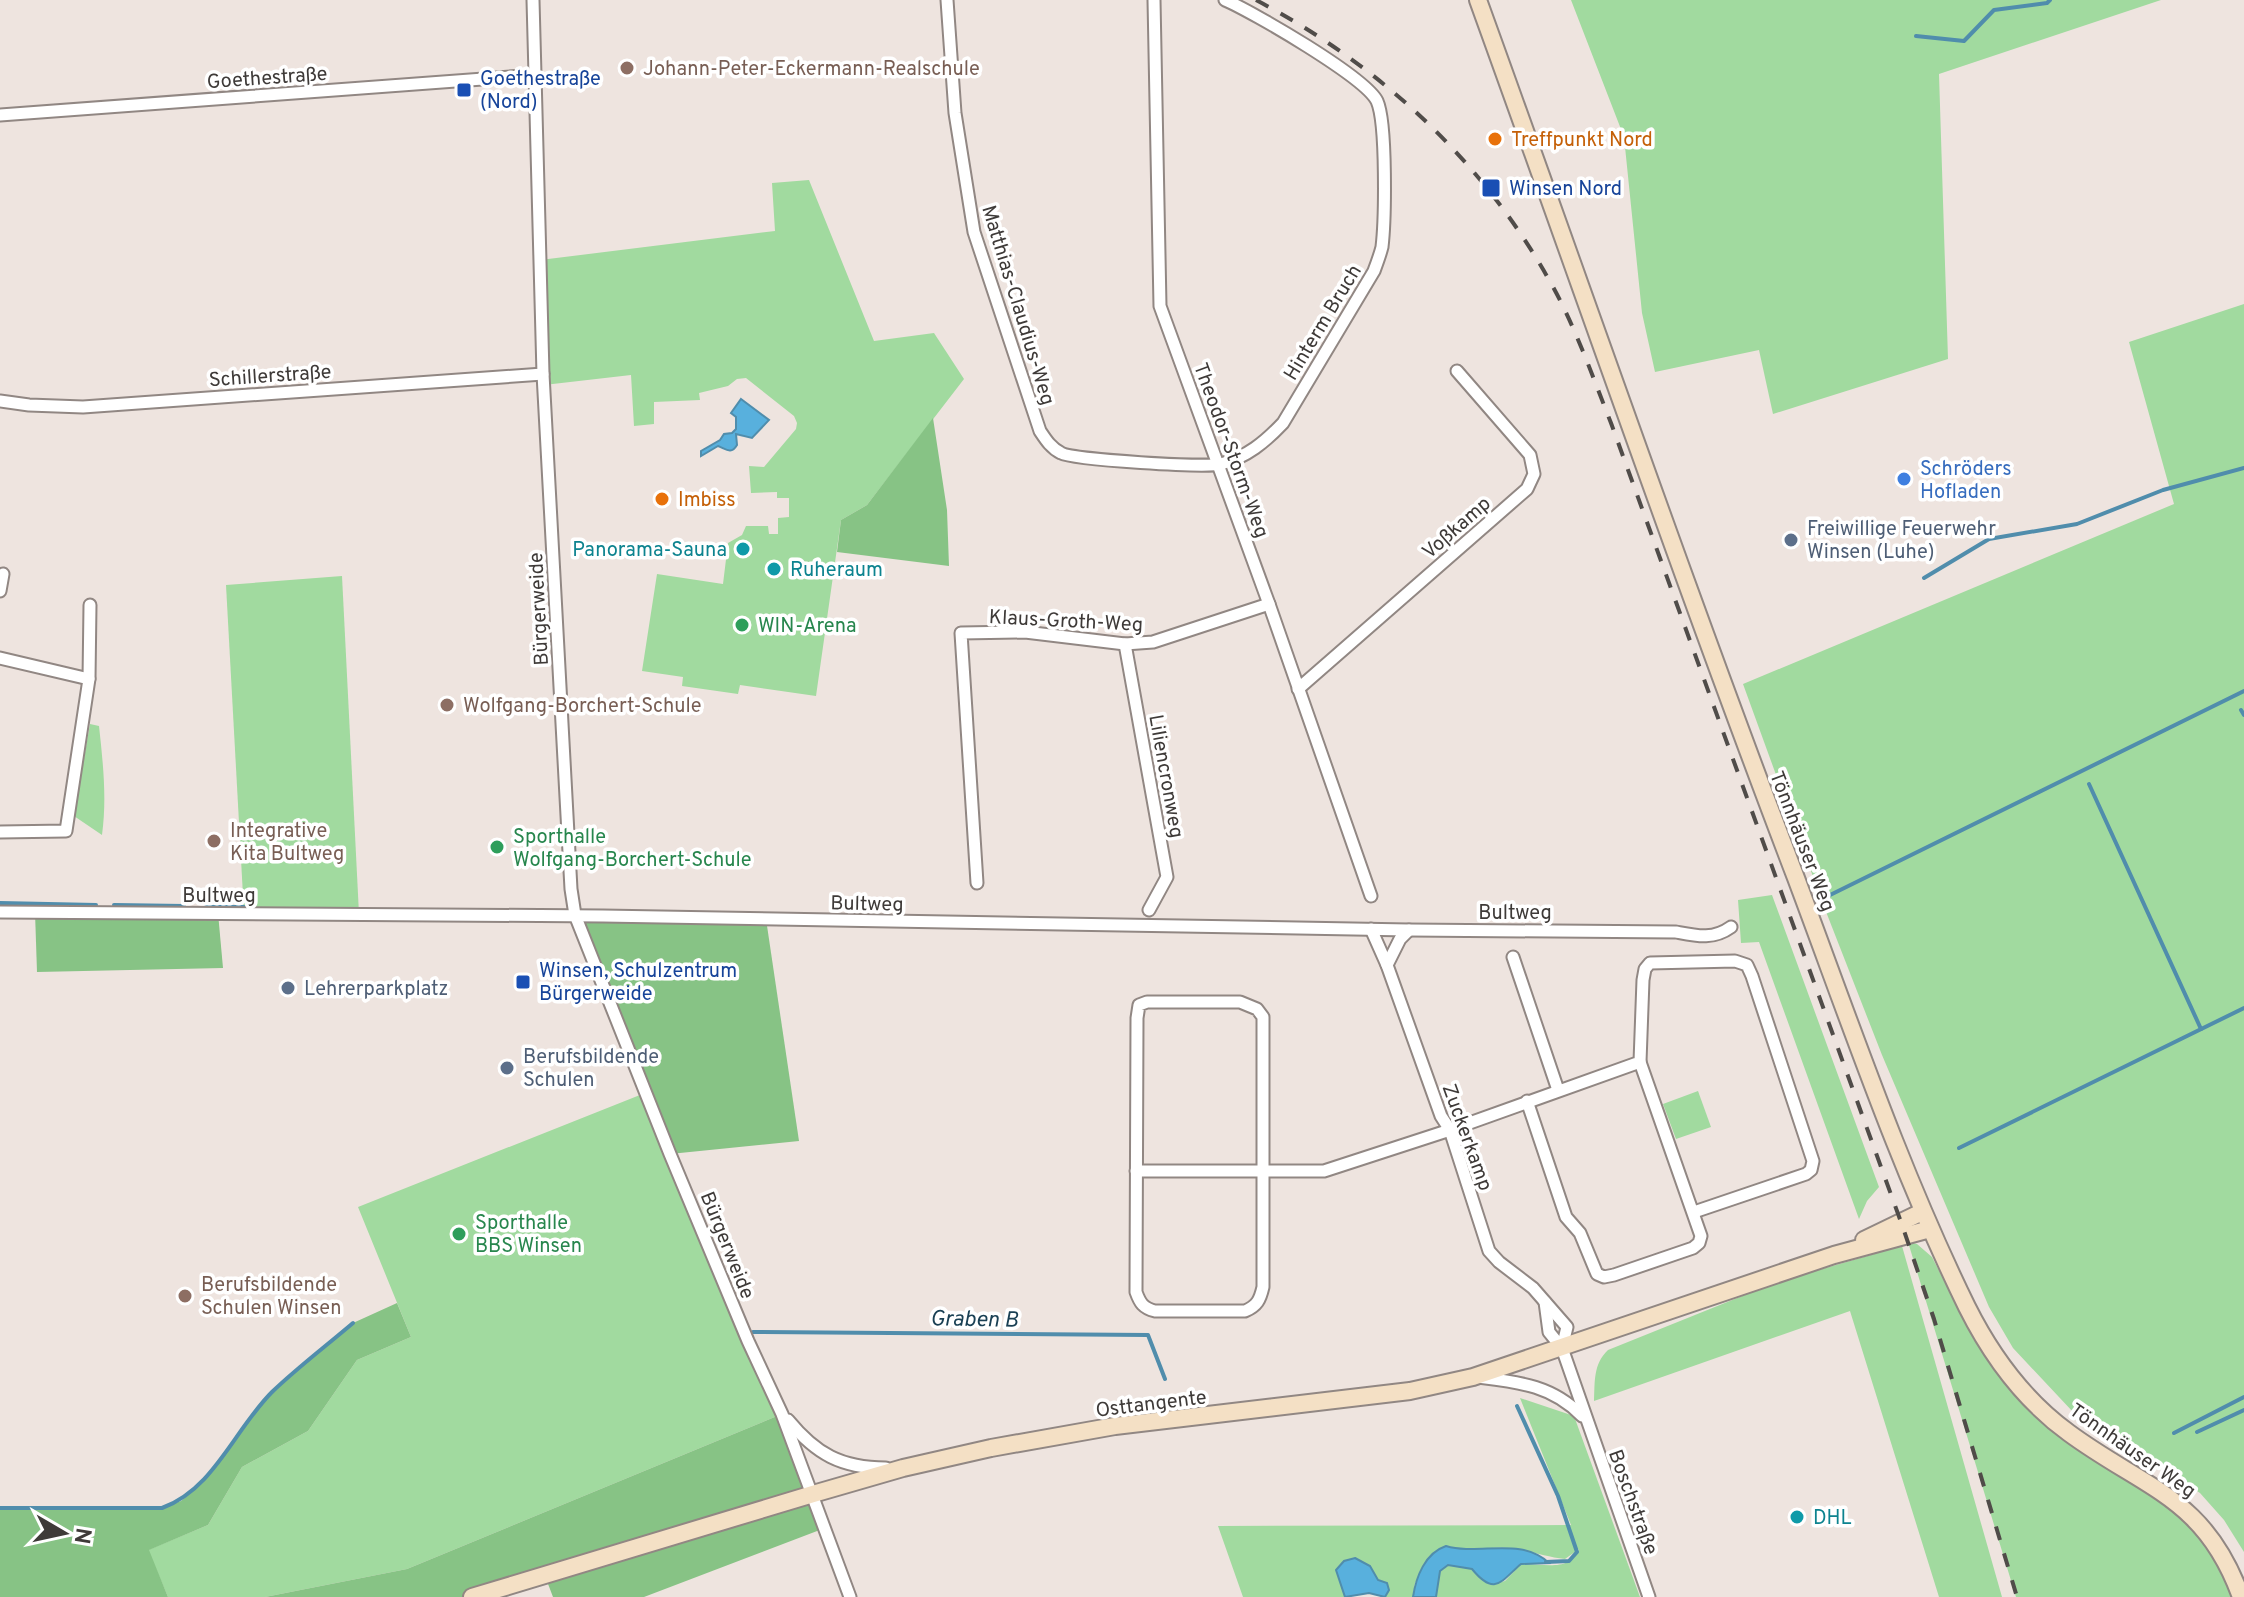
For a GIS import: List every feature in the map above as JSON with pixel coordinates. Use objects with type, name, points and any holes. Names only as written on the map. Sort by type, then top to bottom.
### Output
[{"type":"main road","name":"Tönnhäuser Weg","points":[[1478,0],[1724,688],[1930,1229],[1988,1345],[2021,1388],[2069,1432],[2169,1495],[2191,1514],[2214,1541],[2232,1572],[2241,1597]]},
{"type":"main road","name":"Osttangente","points":[[1834,1255],[1922,1212]]},
{"type":"main road","name":"Osttangente","points":[[472,1597],[903,1468],[1062,1435],[1410,1391],[1473,1377],[1834,1255],[1930,1229]]},
{"type":"street","name":"Bürgerweide","points":[[533,0],[543,374],[571,889],[575,915],[665,1142],[782,1414],[850,1597]]},
{"type":"street","name":"Matthias-Claudius-Weg","points":[[947,0],[955,113],[974,232],[1040,431],[1050,446],[1076,458],[1218,465]]},
{"type":"street","name":"Theodor-Storm-Weg","points":[[1154,0],[1160,306],[1371,896]]},
{"type":"street","name":"Hinterm Bruch","points":[[1218,465],[1240,457],[1265,442],[1283,423],[1374,271],[1384,232],[1382,122],[1376,100],[1363,83],[1266,21],[1225,0]]},
{"type":"street","name":"Goethestraße","points":[[0,115],[536,75]]},
{"type":"street","name":"Voßkamp","points":[[1298,689],[1527,489],[1534,474],[1530,455],[1457,371]]},
{"type":"street","name":"Schillerstraße","points":[[0,401],[83,407],[543,374]]},
{"type":"street","points":[[0,591],[3,574]]},
{"type":"street","name":"Klaus-Groth-Weg","points":[[977,883],[961,633],[1025,632],[1125,644],[1153,642],[1269,604]]},
{"type":"street","points":[[0,832],[66,831],[89,679],[90,605]]},
{"type":"street","name":"Liliencronweg","points":[[1125,644],[1167,877],[1149,910]]},
{"type":"street","points":[[0,658],[89,679]]},
{"type":"street","name":"Bultweg","points":[[0,912],[575,915],[1676,932],[1703,937],[1720,935],[1731,927]]},
{"type":"street","name":"Zuckerkamp","points":[[1371,929],[1441,1116],[1450,1130],[1489,1251],[1533,1288],[1567,1327],[1562,1348]]},
{"type":"street","points":[[1387,965],[1400,939],[1409,930]]},
{"type":"street","points":[[1513,957],[1558,1090]]},
{"type":"street","points":[[1527,1101],[1566,1217],[1580,1233],[1597,1274],[1604,1277],[1614,1275],[1699,1243],[1700,1228],[1694,1212],[1640,1062],[1643,980],[1645,969],[1650,963],[1658,961],[1735,961],[1747,965],[1813,1161],[1811,1170],[1806,1174],[1694,1212]]},
{"type":"street","points":[[1147,1002],[1240,1002],[1257,1009],[1263,1017],[1262,1172],[1263,1287],[1261,1299],[1254,1307],[1245,1311],[1155,1311],[1139,1302],[1136,1292],[1139,1005],[1147,1002]]},
{"type":"street","points":[[1136,1171],[1324,1171],[1640,1062]]},
{"type":"street","points":[[1545,1302],[1549,1332],[1562,1348]]},
{"type":"street","name":"Boschstraße","points":[[1562,1348],[1649,1597]]},
{"type":"street","points":[[1473,1377],[1529,1384],[1554,1393],[1585,1419]]},
{"type":"street","name":"Bürgerweide","points":[[782,1414],[816,1450],[833,1459],[872,1468],[903,1468]]},
{"type":"green space","points":[[1571,0],[2161,0],[1939,74],[1948,359],[1773,414],[1759,350],[1655,372],[1642,313],[1624,137]]},
{"type":"green space","points":[[809,180],[874,341],[934,333],[964,379],[867,505],[841,520],[816,696],[740,685],[738,694],[682,686],[683,677],[642,671],[657,574],[723,584],[728,543],[742,535],[746,526],[768,526],[769,534],[778,534],[778,518],[789,517],[789,498],[777,498],[777,492],[751,493],[749,466],[764,467],[796,429],[797,423],[794,416],[746,378],[699,393],[700,400],[654,402],[654,424],[634,426],[631,375],[544,385],[540,260],[775,231],[772,183]]},
{"type":"green space","points":[[2244,304],[2244,1552],[2224,1520],[2200,1493],[2073,1412],[2013,1348],[1989,1307],[1882,1055],[1743,684],[2174,504],[2129,342]]},
{"type":"green space","points":[[933,418],[947,510],[949,566],[837,552],[841,520],[867,505]]},
{"type":"green space","points":[[342,576],[359,914],[244,914],[226,585]]},
{"type":"green space","points":[[90,724],[99,726],[104,794],[102,835],[74,816]]},
{"type":"green space","points":[[1772,895],[1879,1187],[1867,1201],[1859,1219],[1759,942],[1741,943],[1738,900]]},
{"type":"green space","points":[[35,912],[218,913],[223,968],[37,972]]},
{"type":"green space","points":[[575,915],[766,919],[799,1141],[670,1154]]},
{"type":"green space","points":[[1698,1091],[1711,1127],[1676,1139],[1663,1104]]},
{"type":"green space","points":[[645,1093],[782,1414],[407,1569],[265,1597],[168,1597],[148,1550],[208,1525],[242,1467],[308,1431],[357,1360],[411,1337],[358,1207]]},
{"type":"green space","points":[[1908,1242],[1917,1244],[1932,1257],[1974,1340],[2015,1392],[2162,1497],[2208,1544],[2226,1575],[2234,1597],[2016,1597]]},
{"type":"green space","points":[[1902,1246],[2002,1597],[1939,1597],[1850,1311],[1594,1401],[1597,1367],[1608,1350],[1777,1282]]},
{"type":"green space","points":[[397,1303],[411,1337],[357,1360],[308,1431],[242,1467],[208,1525],[149,1550],[168,1597],[0,1597],[0,1508],[161,1508],[181,1501],[200,1485],[270,1394],[353,1323]]},
{"type":"green space","points":[[1520,1398],[1574,1416],[1640,1597],[1436,1597],[1440,1571],[1448,1565],[1472,1569],[1493,1584],[1505,1581],[1521,1564],[1562,1564],[1575,1556],[1579,1549],[1565,1559],[1506,1548],[1463,1549],[1446,1546],[1415,1583],[1413,1597],[1385,1597],[1389,1590],[1378,1580],[1370,1566],[1336,1570],[1345,1597],[1243,1597],[1218,1526],[1571,1525]]},
{"type":"green space","points":[[782,1414],[825,1528],[644,1597],[553,1597],[545,1576],[472,1597],[265,1597],[407,1569]]},
{"type":"water","points":[[741,399],[769,420],[752,438],[736,434],[737,445],[733,450],[718,446],[701,456],[701,451],[736,429],[736,417],[731,413]]},
{"type":"water","points":[[1446,1546],[1525,1550],[1549,1563],[1521,1564],[1503,1580],[1492,1584],[1472,1569],[1448,1565],[1440,1571],[1436,1597],[1413,1597],[1416,1582],[1427,1560]]},
{"type":"water","points":[[1355,1558],[1370,1566],[1378,1580],[1387,1583],[1389,1590],[1385,1597],[1369,1593],[1345,1597],[1336,1570],[1344,1561]]},
{"type":"waterway","points":[[1916,36],[1964,41],[1994,10],[2047,3],[2050,0]]},
{"type":"waterway","points":[[1924,578],[1989,539],[2077,524],[2163,490],[2244,468]]},
{"type":"waterway","points":[[1824,898],[2244,691]]},
{"type":"waterway","points":[[2241,710],[2244,715]]},
{"type":"waterway","points":[[2089,784],[2201,1029]]},
{"type":"waterway","points":[[0,903],[96,905]]},
{"type":"waterway","points":[[114,905],[184,906]]},
{"type":"waterway","points":[[206,907],[244,907]]},
{"type":"waterway","points":[[1959,1148],[2244,1008]]},
{"type":"waterway","points":[[0,1508],[162,1508],[180,1499],[210,1473],[272,1392],[353,1323]]},
{"type":"waterway","name":"Graben B","points":[[753,1332],[1148,1335],[1165,1379]]},
{"type":"waterway","points":[[2174,1433],[2244,1397]]},
{"type":"waterway","name":"Graben B","points":[[1517,1406],[1558,1496],[1577,1552],[1569,1561],[1546,1562]]},
{"type":"waterway","points":[[2197,1432],[2244,1410]]},
{"type":"railway","points":[[1256,0],[1301,25],[1384,84],[1458,154],[1521,234],[1566,313],[1611,423],[1901,1222],[1934,1319],[2017,1597]]},
{"type":"place","name":"Johann-Peter-Eckermann-Realschule","points":[[627,68]]},
{"type":"place","name":"Goethestraße (Nord)","points":[[464,90]]},
{"type":"place","name":"Treffpunkt Nord","points":[[1495,139]]},
{"type":"place","name":"Winsen Nord","points":[[1491,188]]},
{"type":"place","name":"Schröders Hofladen","points":[[1904,479]]},
{"type":"place","name":"Imbiss","points":[[662,499]]},
{"type":"place","name":"Freiwillige Feuerwehr Winsen (Luhe)","points":[[1791,540]]},
{"type":"place","name":"Panorama-Sauna","points":[[743,549]]},
{"type":"place","name":"Ruheraum","points":[[774,569]]},
{"type":"place","name":"WIN-Arena","points":[[742,625]]},
{"type":"place","name":"Wolfgang-Borchert-Schule","points":[[447,705]]},
{"type":"place","name":"Integrative Kita Bultweg","points":[[214,841]]},
{"type":"place","name":"Sporthalle Wolfgang-Borchert-Schule","points":[[497,847]]},
{"type":"place","name":"Winsen, Schulzentrum Bürgerweide","points":[[523,982]]},
{"type":"place","name":"Lehrerparkplatz","points":[[288,988]]},
{"type":"place","name":"Berufsbildende Schulen","points":[[507,1068]]},
{"type":"place","name":"Sporthalle BBS Winsen","points":[[459,1234]]},
{"type":"place","name":"Berufsbildende Schulen Winsen","points":[[185,1296]]},
{"type":"place","name":"DHL","points":[[1797,1517]]}]
